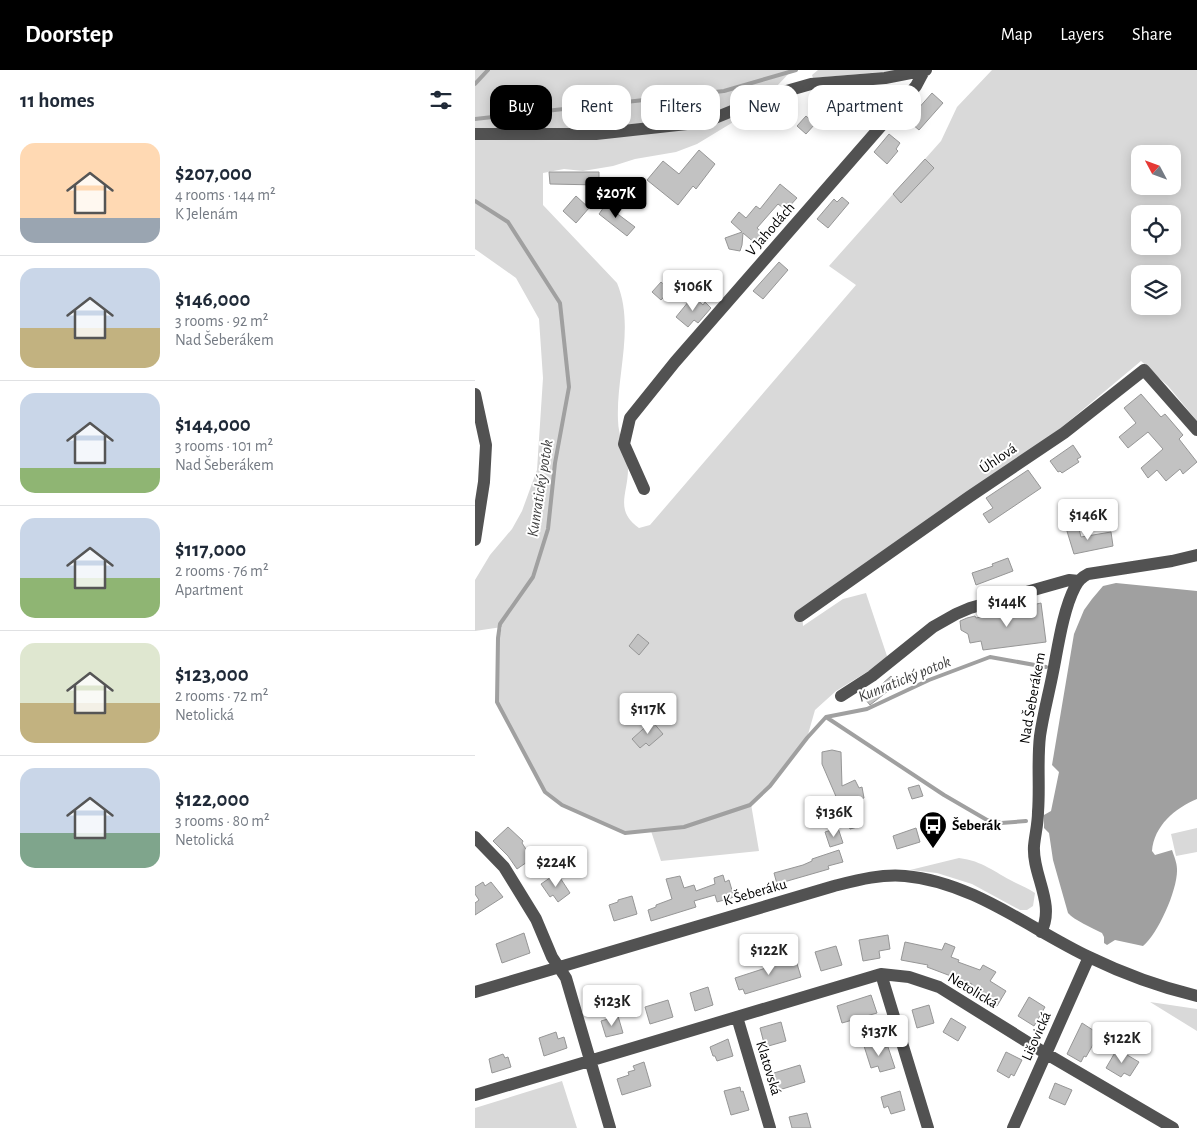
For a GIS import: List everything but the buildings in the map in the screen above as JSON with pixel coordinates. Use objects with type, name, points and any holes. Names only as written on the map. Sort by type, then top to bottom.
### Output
[{"type":"street","points":[[475,134],[597,134],[705,122],[769,96],[811,84],[885,78],[925,70]]},
{"type":"street","name":"V Jahodách","points":[[644,489],[624,444],[630,418],[675,362],[916,86],[925,70]]},
{"type":"street","name":"Úhlová","points":[[800,616],[969,497],[1064,434],[1144,370],[1197,430]]},
{"type":"street","points":[[475,394],[486,445],[484,482],[475,540]]},
{"type":"street","points":[[841,696],[872,676],[933,627],[956,614],[1023,592],[1069,580],[1079,581],[1088,574],[1099,571],[1173,561],[1197,555]]},
{"type":"street","name":"Nad Šeberákem","points":[[1041,932],[1046,922],[1046,911],[1034,855],[1039,812],[1038,758],[1058,646],[1070,600],[1079,581]]},
{"type":"street","points":[[475,837],[504,867],[536,918],[552,957],[567,978],[610,1128]]},
{"type":"street","name":"K Šeberáku","points":[[475,992],[834,886],[881,876],[907,876],[961,890],[987,902],[1089,958],[1155,984],[1197,996]]},
{"type":"street","name":"Lišovická","points":[[1013,1128],[1089,958]]},
{"type":"street","points":[[881,974],[928,1128]]},
{"type":"street","name":"Netolická","points":[[475,1095],[881,974],[909,977],[939,987],[1045,1053],[1173,1128]]},
{"type":"street","name":"Klatovská","points":[[737,1018],[770,1128]]},
{"type":"shaded area","points":[[475,70],[792,70],[778,85],[730,85],[730,124],[697,144],[676,152],[635,159],[613,166],[583,171],[564,169],[543,173],[543,205],[617,283],[622,299],[625,334],[618,403],[618,426],[628,469],[624,501],[627,515],[631,521],[639,528],[650,525],[856,285],[829,266],[893,194],[901,202],[934,168],[925,159],[941,141],[957,107],[992,70],[1197,70],[1197,421],[1168,386],[1141,361],[1056,432],[802,610],[803,626],[843,599],[866,593],[888,659],[836,691],[815,710],[807,738],[770,786],[751,804],[759,851],[661,861],[651,831],[628,833],[562,805],[545,792],[497,702],[498,641],[502,627],[475,631],[475,580],[490,555],[512,529],[522,511],[537,470],[543,378],[539,319],[516,278],[475,249]]},
{"type":"shaded area","points":[[818,70],[905,70],[813,78],[812,75]]},
{"type":"shaded area","name":"Šeberák","points":[[1116,583],[1197,591],[1197,799],[1181,807],[1167,819],[1161,826],[1154,842],[1152,851],[1155,855],[1172,850],[1177,869],[1174,888],[1166,911],[1155,932],[1143,946],[1115,940],[1107,945],[1104,943],[1102,933],[1068,913],[1053,860],[1049,833],[1044,828],[1044,815],[1051,811],[1059,772],[1052,765],[1074,634],[1084,610],[1092,599],[1103,586]]},
{"type":"shaded area","points":[[1197,828],[1197,852],[1176,856],[1171,834]]},
{"type":"shaded area","points":[[959,858],[982,864],[1032,891],[1035,893],[1033,906],[1027,910],[1020,910],[972,884],[937,873],[910,870]]},
{"type":"shaded area","points":[[1150,1002],[1197,1009],[1197,1031]]},
{"type":"shaded area","points":[[562,1081],[577,1128],[475,1128],[475,1108]]},
{"type":"waterway","points":[[475,84],[488,70]]},
{"type":"waterway","points":[[475,119],[724,91],[796,70]]},
{"type":"waterway","name":"Kunratický potok","points":[[475,201],[508,222],[560,303],[569,387],[555,463],[548,529],[533,577],[500,624],[498,638],[497,702],[545,792],[562,805],[625,833],[684,827],[750,805],[770,786],[807,738],[826,717],[867,709],[929,680],[990,657],[1046,667]]},
{"type":"waterway","points":[[826,717],[944,795],[987,820],[1001,823],[1026,821]]},
{"type":"place","name":"Šeberák","points":[[933,849]]}]
